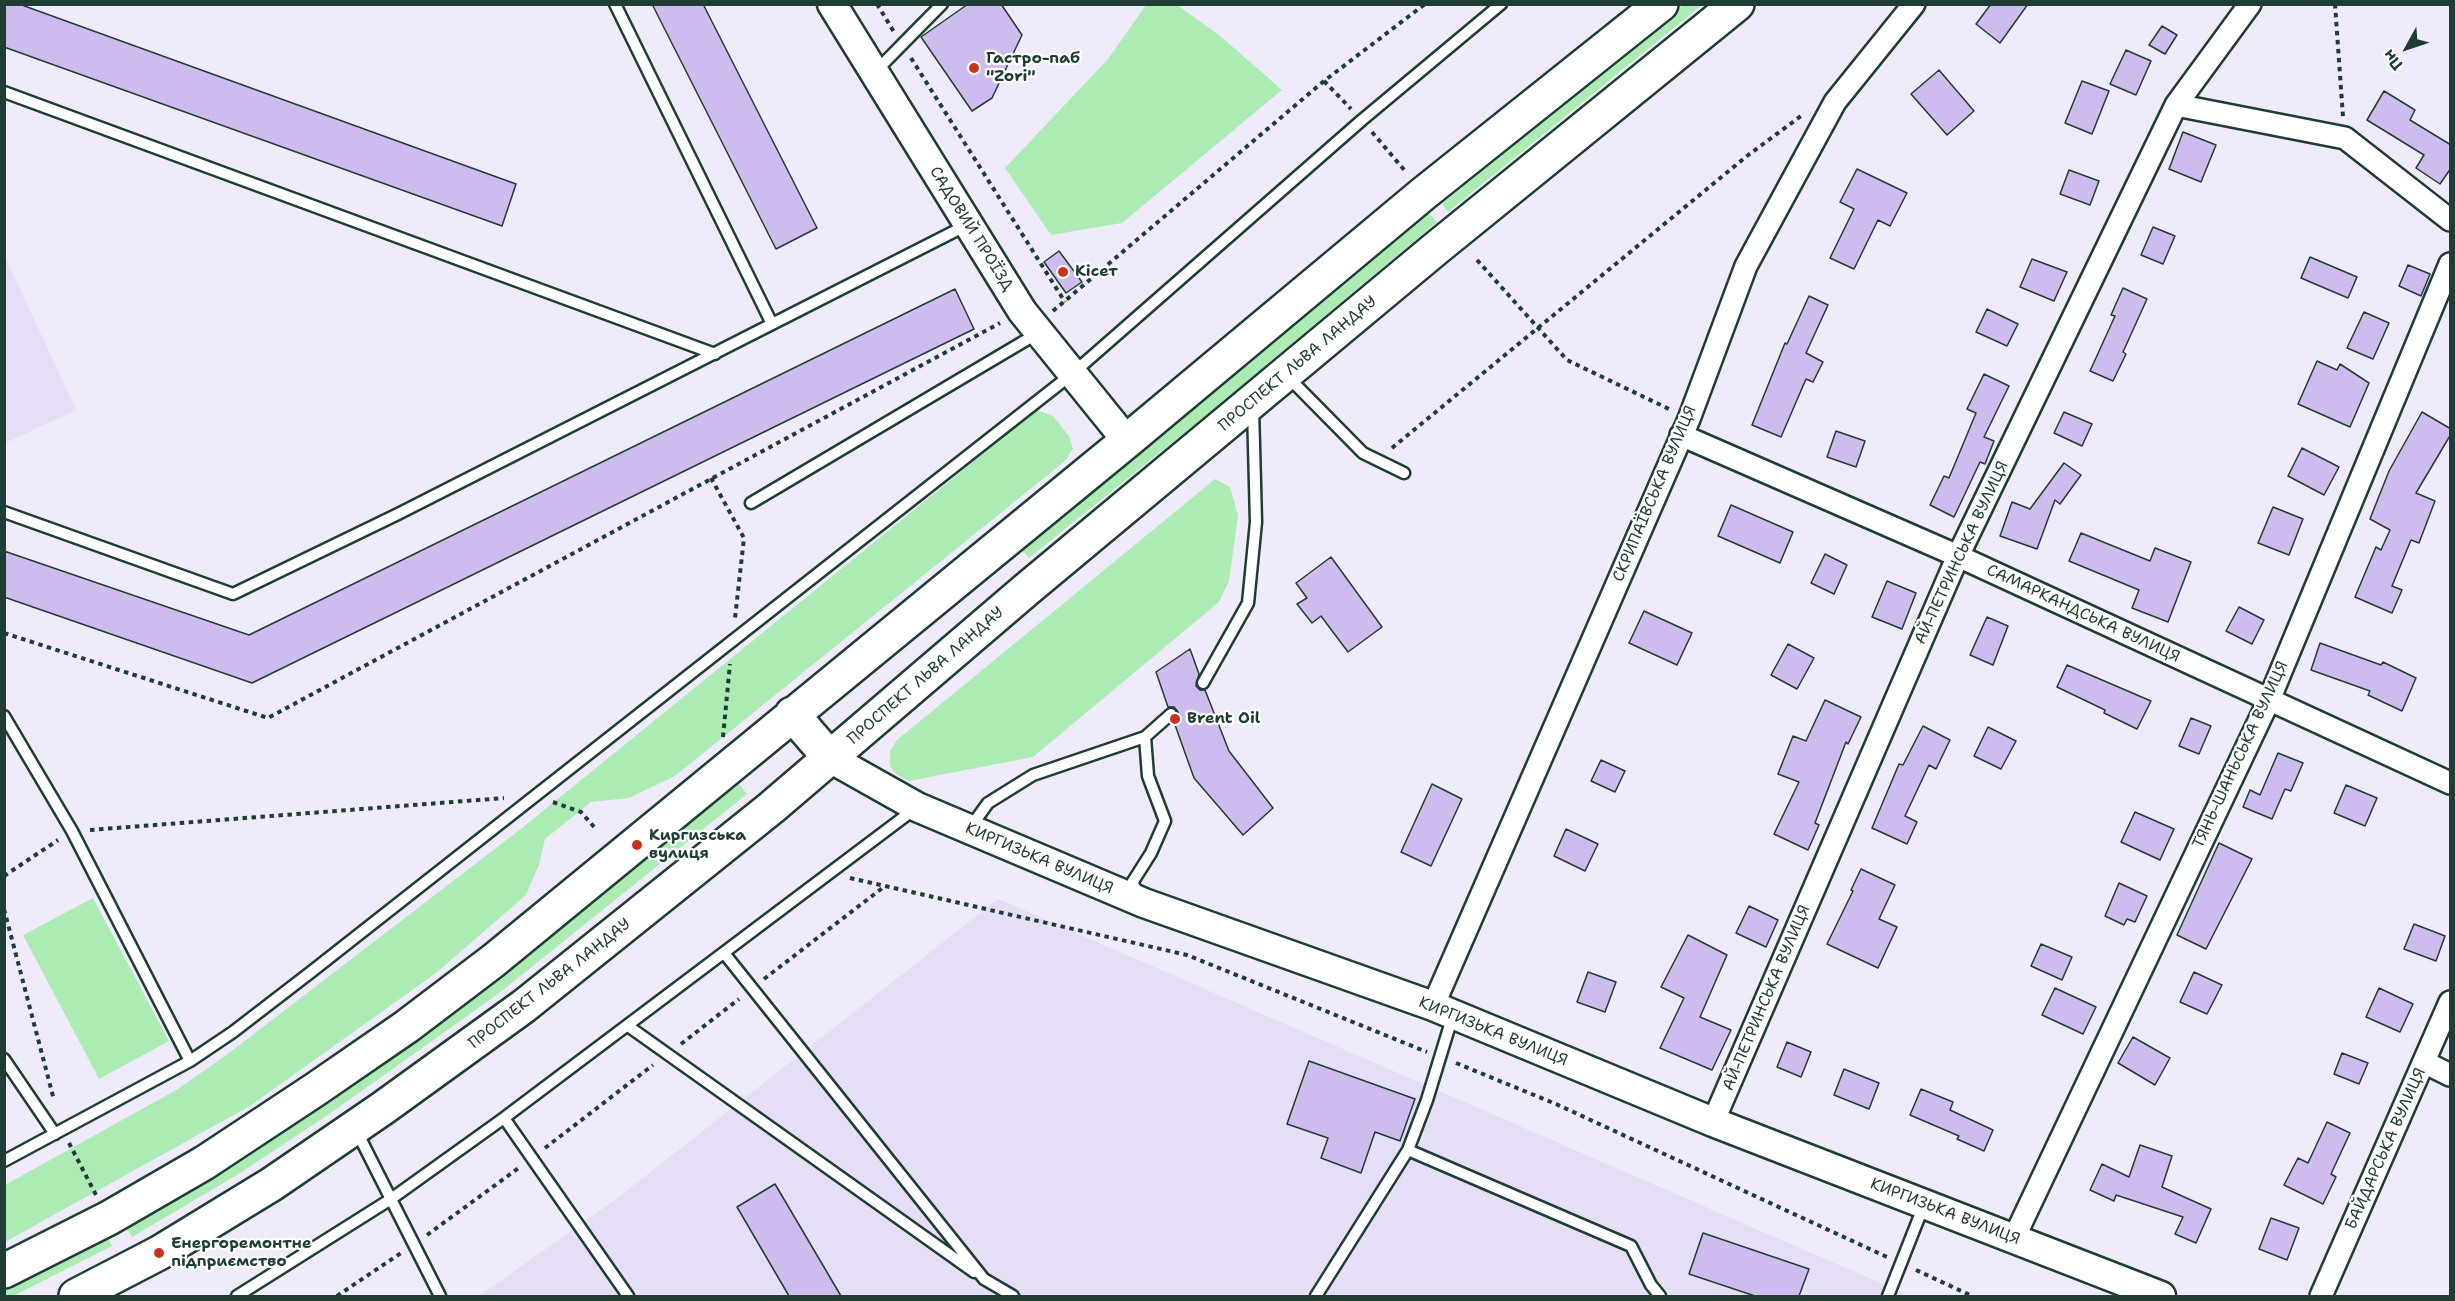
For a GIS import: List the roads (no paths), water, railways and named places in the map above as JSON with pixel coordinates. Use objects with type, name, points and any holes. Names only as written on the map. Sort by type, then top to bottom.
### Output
[{"type":"main road","points":[[4,1271],[110,1218],[204,1163],[406,1027],[520,939],[1127,441],[1423,194],[1661,4]]},
{"type":"main road","name":"ПРОСПЕКТ ЛЬВА ЛАНДАУ","points":[[76,1296],[169,1247],[272,1184],[524,1006],[830,758],[1027,589],[1434,250],[1737,4]]},
{"type":"main road","points":[[993,550],[1027,589]]},
{"type":"main road","points":[[792,714],[830,758]]},
{"type":"street","name":"САДОВИЙ ПРОЇЗД","points":[[832,4],[1031,323],[1127,441]]},
{"type":"street","name":"СКРИПАЇВСЬКА ВУЛИЦЯ","points":[[1443,1011],[1685,427],[1746,266],[1835,102],[1914,4]]},
{"type":"street","name":"АЙ-ПЕТРИНСЬКА ВУЛИЦЯ","points":[[1713,1122],[1958,556],[2176,105],[2250,4]]},
{"type":"street","points":[[2176,105],[2345,138],[2451,220]]},
{"type":"street","name":"ТЯНЬ-ШАНЬСЬКА ВУЛИЦЯ","points":[[2014,1238],[2269,700],[2451,264]]},
{"type":"street","name":"САМАРКАНДСЬКА ВУЛИЦЯ","points":[[1685,427],[1958,556],[2451,783]]},
{"type":"street","name":"КИРГИЗЬКА ВУЛИЦЯ","points":[[830,758],[917,807],[1144,903],[1443,1011],[1713,1122],[2161,1296]]},
{"type":"street","name":"БАЙДАРСЬКА ВУЛИЦЯ","points":[[2321,1296],[2451,1002]]},
{"type":"street","points":[[2424,1062],[2451,1075]]},
{"type":"lane","points":[[615,4],[772,324]]},
{"type":"lane","points":[[874,74],[942,4]]},
{"type":"lane","points":[[4,1161],[190,1061],[233,1032],[320,966],[534,795],[1072,374],[1362,120],[1501,4]]},
{"type":"lane","points":[[4,92],[715,354]]},
{"type":"lane","points":[[4,512],[232,594],[398,514],[968,225]]},
{"type":"lane","points":[[751,503],[1031,323]]},
{"type":"lane","points":[[1286,374],[1363,453],[1404,473]]},
{"type":"lane","points":[[1203,683],[1248,603],[1256,522],[1253,401]]},
{"type":"lane","points":[[969,830],[988,803],[1033,775],[1145,737],[1171,714]]},
{"type":"lane","points":[[4,716],[72,831],[190,1061]]},
{"type":"lane","points":[[1144,903],[1132,883],[1151,853],[1165,821],[1148,776],[1145,737]]},
{"type":"lane","points":[[237,1296],[391,1199],[504,1118],[917,807]]},
{"type":"lane","points":[[724,953],[984,1279]]},
{"type":"lane","points":[[1316,1296],[1408,1150],[1441,1057],[1443,1011]]},
{"type":"lane","points":[[628,1026],[984,1279],[1013,1296]]},
{"type":"lane","points":[[4,1059],[58,1132]]},
{"type":"lane","points":[[504,1118],[628,1296]]},
{"type":"lane","points":[[355,1127],[440,1296]]},
{"type":"lane","points":[[1408,1150],[1631,1246],[1660,1296]]},
{"type":"lane","points":[[1888,1296],[1925,1204]]},
{"type":"place","name":"Гастро-паб \"Zori\"","points":[[974,68]]},
{"type":"place","name":"Кісет","points":[[1063,272]]},
{"type":"place","name":"Brent Oil","points":[[1175,719]]},
{"type":"place","name":"Киргизська вулиця","points":[[637,845]]},
{"type":"place","name":"Енергоремонтне підприємство","points":[[159,1253]]}]
